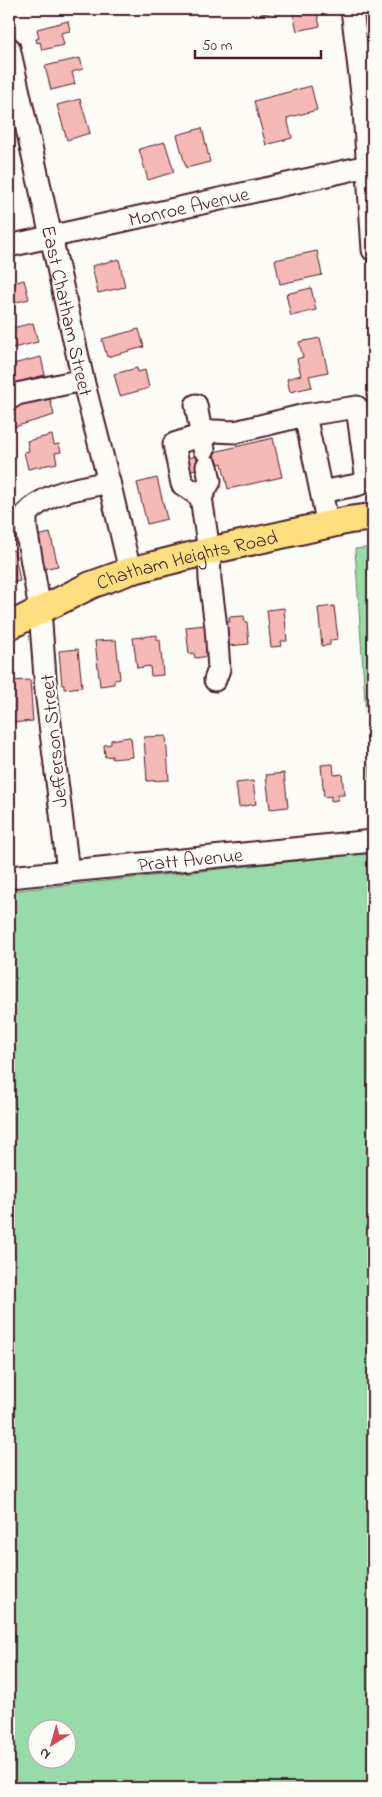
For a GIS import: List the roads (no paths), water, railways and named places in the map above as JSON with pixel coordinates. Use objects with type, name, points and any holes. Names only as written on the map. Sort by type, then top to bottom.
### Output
[{"type":"main road","name":"Chatham Heights Road","points":[[9,626],[91,585],[130,571],[328,524],[373,517]]},
{"type":"street","points":[[352,9],[364,110],[373,250]]},
{"type":"street","name":"East Chatham Street","points":[[9,48],[83,380],[130,571]]},
{"type":"street","name":"Monroe Avenue","points":[[9,246],[368,166]]},
{"type":"street","points":[[9,398],[17,394],[83,380]]},
{"type":"street","points":[[196,405],[210,481],[201,497],[209,551],[210,580],[216,627],[219,669],[215,680]]},
{"type":"street","points":[[204,452],[215,431],[235,432],[306,415],[357,406],[367,429],[367,481],[357,485],[321,492]]},
{"type":"street","points":[[306,415],[328,524]]},
{"type":"street","points":[[201,497],[182,484],[174,444],[204,452]]},
{"type":"street","name":"Jefferson Street","points":[[68,871],[46,691],[40,610],[26,528],[26,514],[34,505],[48,496],[109,482]]},
{"type":"street","name":"Pratt Avenue","points":[[9,877],[373,841]]}]
